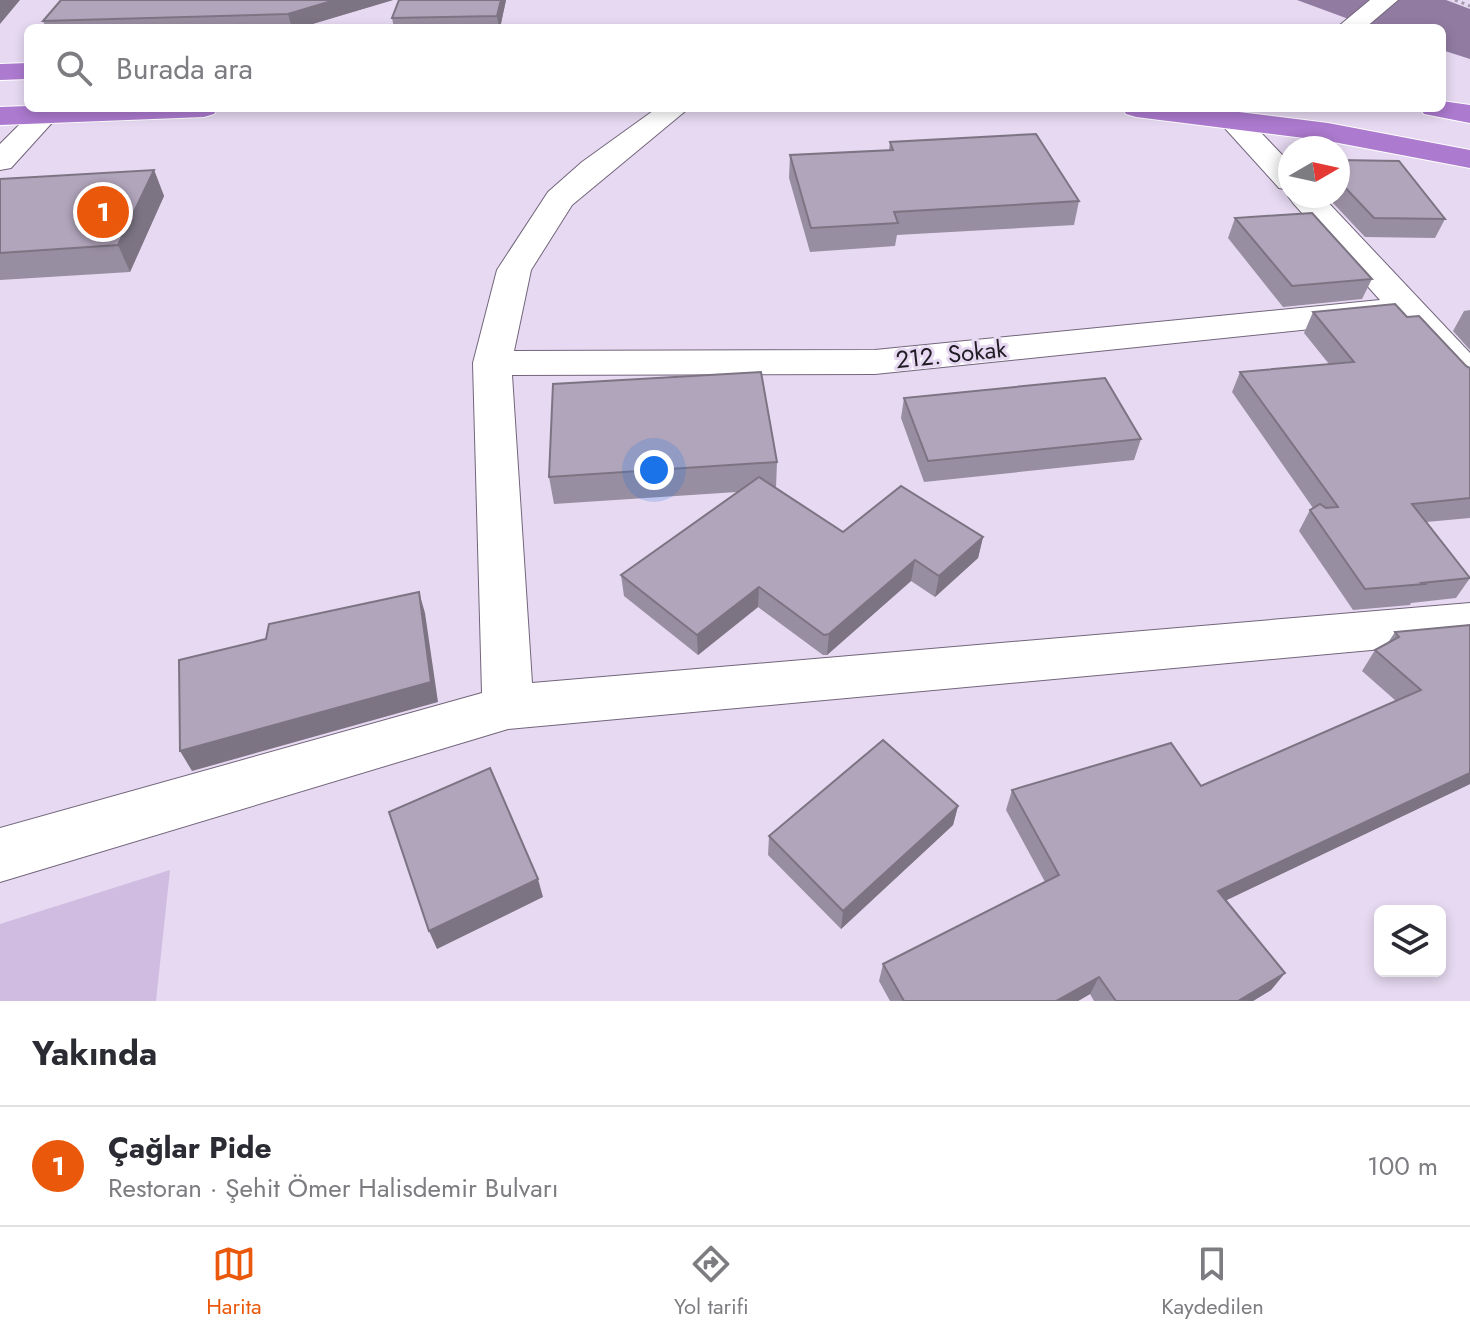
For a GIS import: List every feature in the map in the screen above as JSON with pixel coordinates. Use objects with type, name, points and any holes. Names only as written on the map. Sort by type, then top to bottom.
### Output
[{"type":"highway","points":[[0,72],[24,71]]},
{"type":"highway","points":[[1446,110],[1470,114]]},
{"type":"highway","points":[[0,116],[113,112]]},
{"type":"highway","points":[[1171,112],[1328,132],[1470,159]]},
{"type":"street","points":[[1354,24],[1386,0]]},
{"type":"street","points":[[508,707],[492,363],[514,270],[559,199],[670,112]]},
{"type":"street","points":[[0,161],[45,115]]},
{"type":"street","points":[[1232,119],[1278,168]]},
{"type":"street","points":[[1315,208],[1470,376]]},
{"type":"street","name":"212. Sokak","points":[[492,363],[875,362],[1408,308]]},
{"type":"street","points":[[0,855],[508,707],[1470,622]]},
{"type":"path","points":[[1455,0],[1470,6]]},
{"type":"shaded area","points":[[1297,0],[1446,0],[1470,9],[1470,59],[1446,51],[1446,24],[1362,24]]},
{"type":"shaded area","points":[[170,870],[156,1001],[0,1001],[0,924]]},
{"type":"building","points":[[61,0],[335,0],[288,14],[43,21]]},
{"type":"building","points":[[399,0],[501,0],[497,16],[392,18]]},
{"type":"building","points":[[1036,134],[1079,201],[894,212],[898,223],[811,228],[790,155],[893,150],[890,142]]},
{"type":"building","points":[[1350,160],[1399,161],[1445,219],[1374,218],[1350,193]]},
{"type":"building","points":[[154,170],[118,245],[0,253],[0,179]]},
{"type":"building","points":[[1312,213],[1372,279],[1292,286],[1235,218]]},
{"type":"building","points":[[1395,304],[1407,317],[1419,316],[1470,368],[1470,498],[1412,504],[1470,578],[1365,589],[1310,510],[1320,504],[1326,508],[1338,507],[1240,372],[1354,362],[1313,312]]},
{"type":"building","points":[[761,372],[777,462],[549,477],[553,384]]},
{"type":"building","points":[[1105,378],[1141,439],[928,461],[904,398]]},
{"type":"building","points":[[759,477],[843,532],[901,486],[983,537],[939,576],[915,560],[829,634],[824,635],[759,587],[697,635],[621,575]]},
{"type":"building","points":[[419,592],[431,682],[180,751],[179,660],[266,639],[269,624]]},
{"type":"building","points":[[1470,625],[1470,773],[1218,891],[1285,973],[1238,1001],[1116,1001],[1099,977],[1056,1001],[904,1001],[883,964],[1059,875],[1012,790],[1171,743],[1201,786],[1421,690],[1375,650],[1399,637],[1395,632]]},
{"type":"building","points":[[883,740],[958,806],[843,911],[769,836]]},
{"type":"building","points":[[490,768],[538,879],[429,931],[389,812]]},
{"type":"place","name":"Çağlar Pide","points":[[103,212]]}]
